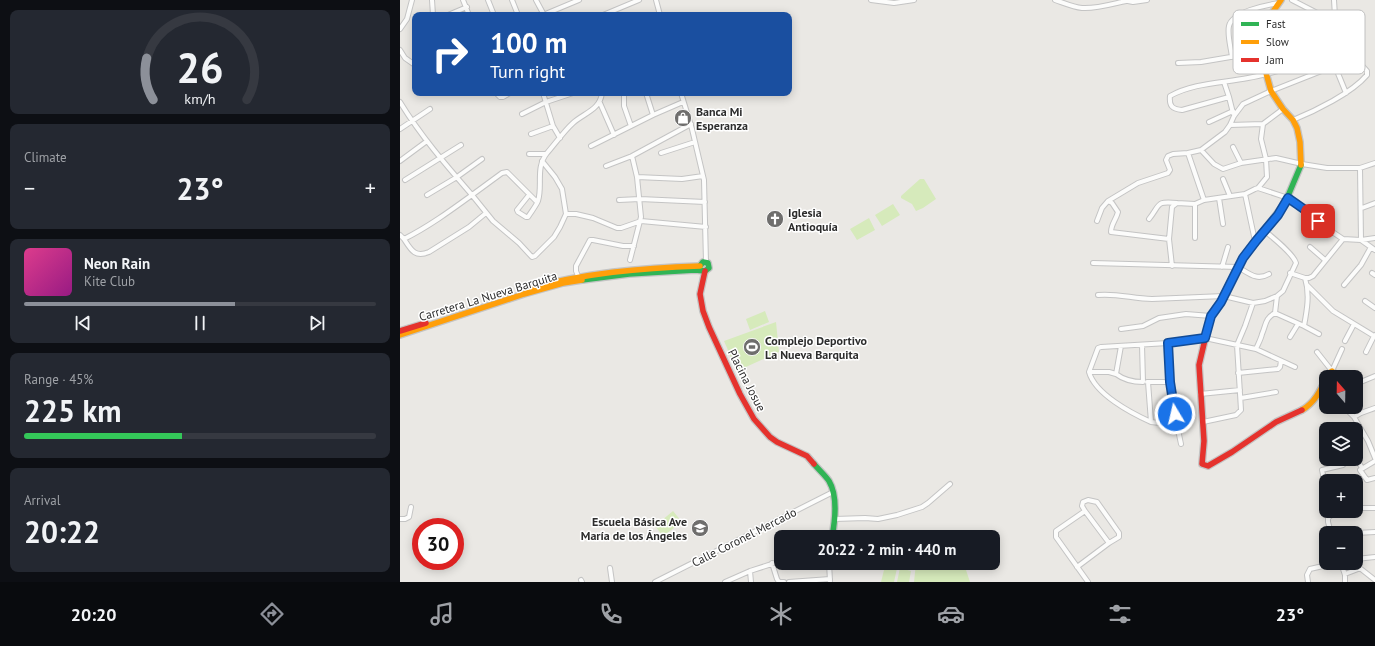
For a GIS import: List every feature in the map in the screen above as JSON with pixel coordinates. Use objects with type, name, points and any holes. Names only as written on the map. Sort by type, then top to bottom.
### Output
[{"type":"street","points":[[400,29],[407,19],[412,0]]},
{"type":"street","points":[[432,0],[433,12]]},
{"type":"street","points":[[463,0],[468,12]]},
{"type":"street","points":[[488,0],[493,12]]},
{"type":"street","points":[[512,0],[517,12]]},
{"type":"street","points":[[542,0],[537,1],[542,12]]},
{"type":"street","points":[[551,12],[579,0]]},
{"type":"street","points":[[610,12],[639,0]]},
{"type":"street","points":[[656,0],[659,12]]},
{"type":"street","points":[[871,0],[894,3],[914,0]]},
{"type":"street","points":[[1055,0],[1081,8],[1092,8],[1124,1],[1133,2],[1147,0]]},
{"type":"street","points":[[1292,0],[1311,10]]},
{"type":"street","points":[[1334,0],[1335,10]]},
{"type":"street","points":[[1274,10],[1280,1]]},
{"type":"street","points":[[1252,10],[1280,1]]},
{"type":"street","points":[[455,12],[467,7]]},
{"type":"street","points":[[1178,63],[1201,62],[1232,57],[1229,25],[1233,19]]},
{"type":"street","points":[[400,50],[405,58],[412,63]]},
{"type":"street","points":[[1293,120],[1338,99],[1357,85],[1367,75],[1367,71],[1365,69]]},
{"type":"street","points":[[1229,97],[1182,110],[1176,110],[1170,101],[1170,96],[1190,88],[1249,78],[1263,74]]},
{"type":"street","points":[[1266,74],[1271,91],[1283,109],[1293,120],[1297,128],[1302,164],[1288,198],[1278,215],[1256,241],[1238,267],[1221,302],[1211,316],[1199,365],[1204,442],[1202,461],[1204,465],[1208,466],[1232,452],[1276,422],[1309,406],[1319,389]]},
{"type":"street","points":[[1209,122],[1233,114],[1243,104],[1315,74]]},
{"type":"street","points":[[1338,74],[1346,93]]},
{"type":"street","points":[[1097,221],[1102,208],[1108,201],[1138,183],[1168,173],[1170,170],[1166,160],[1168,156],[1200,150],[1225,132],[1230,125],[1233,114],[1224,82]]},
{"type":"street","points":[[544,96],[553,126],[560,138]]},
{"type":"street","points":[[522,114],[546,102],[564,96]]},
{"type":"street","points":[[529,195],[517,210],[527,217],[537,202],[539,172],[546,154],[573,123],[592,110],[600,102],[601,96]]},
{"type":"street","points":[[624,96],[624,106],[631,126]]},
{"type":"street","points":[[647,96],[653,115]]},
{"type":"street","points":[[682,96],[696,142],[703,176],[706,227],[706,262],[703,262],[702,269]]},
{"type":"street","points":[[400,102],[427,141],[486,213],[532,257],[554,237],[566,214],[562,189],[555,177],[542,161]]},
{"type":"street","points":[[600,102],[614,135]]},
{"type":"street","points":[[591,146],[653,115],[684,102]]},
{"type":"street","points":[[400,129],[430,109]]},
{"type":"street","points":[[1230,125],[1263,124],[1283,109]]},
{"type":"street","points":[[606,166],[632,156],[691,124]]},
{"type":"street","points":[[1149,219],[1155,208],[1164,202],[1195,204],[1204,200],[1245,194],[1258,188],[1267,177],[1266,159],[1262,139],[1263,124]]},
{"type":"street","points":[[531,134],[553,126]]},
{"type":"street","points":[[400,161],[427,141]]},
{"type":"street","points":[[661,153],[696,142]]},
{"type":"street","points":[[405,180],[461,145]]},
{"type":"street","points":[[1233,147],[1240,163]]},
{"type":"street","points":[[1200,150],[1214,164],[1221,168],[1226,168],[1240,163],[1278,158],[1327,168],[1360,168],[1375,163]]},
{"type":"street","points":[[1188,153],[1204,200]]},
{"type":"street","points":[[529,154],[546,154]]},
{"type":"street","points":[[630,260],[641,222],[637,178],[632,156]]},
{"type":"street","points":[[427,195],[457,177],[482,159]]},
{"type":"street","points":[[1360,168],[1362,240]]},
{"type":"street","points":[[404,239],[443,216],[502,173],[508,172],[537,202]]},
{"type":"street","points":[[637,178],[682,179],[703,176]]},
{"type":"street","points":[[1223,179],[1230,196]]},
{"type":"street","points":[[1258,188],[1288,198],[1343,239],[1362,240],[1375,238]]},
{"type":"street","points":[[1245,194],[1256,241]]},
{"type":"street","points":[[1219,198],[1223,224]]},
{"type":"street","points":[[620,200],[705,202]]},
{"type":"street","points":[[1108,201],[1116,207],[1118,212],[1111,227],[1111,232],[1169,239]]},
{"type":"street","points":[[1172,266],[1169,239],[1172,207],[1177,203]]},
{"type":"street","points":[[1362,208],[1375,203]]},
{"type":"street","points":[[1195,204],[1195,238]]},
{"type":"street","points":[[400,235],[415,253],[422,255],[469,227],[486,213]]},
{"type":"street","points":[[566,214],[576,214],[593,218],[616,228],[641,222],[706,227]]},
{"type":"street","points":[[1098,295],[1116,294],[1142,299],[1224,296],[1253,303],[1270,299],[1283,291],[1296,261],[1265,231]]},
{"type":"street","points":[[1290,273],[1305,278],[1313,276],[1343,239]]},
{"type":"street","points":[[578,276],[576,266],[590,240],[623,246],[634,246]]},
{"type":"street","points":[[1344,285],[1373,249],[1362,240]]},
{"type":"street","points":[[1222,267],[1228,247]]},
{"type":"street","points":[[1310,247],[1325,260]]},
{"type":"street","points":[[1093,264],[1238,267],[1257,277],[1262,278],[1269,274]]},
{"type":"street","name":"Carretera La Nueva Barquita","points":[[400,331],[578,276],[628,270],[702,269]]},
{"type":"street","name":"Carretera La Nueva Barquita","points":[[562,281],[629,274],[702,269]]},
{"type":"street","name":"Placina Josue","points":[[702,269],[700,294],[703,311],[746,405],[754,419],[770,437],[777,442],[807,456],[830,481],[833,492],[835,519],[833,530]]},
{"type":"street","points":[[1304,326],[1307,308],[1307,285],[1305,278]]},
{"type":"street","points":[[1307,285],[1333,311],[1374,336],[1366,352]]},
{"type":"street","name":"Carretera La Nueva Barquita","points":[[400,335],[523,292]]},
{"type":"street","points":[[1275,313],[1277,296]]},
{"type":"street","points":[[1365,301],[1375,308]]},
{"type":"street","points":[[1203,422],[1236,415],[1241,410],[1237,345],[1253,303]]},
{"type":"street","points":[[1275,313],[1319,334]]},
{"type":"street","points":[[1256,349],[1266,320],[1275,313]]},
{"type":"street","points":[[1121,329],[1143,326],[1159,318],[1186,314],[1211,316]]},
{"type":"street","points":[[1290,337],[1298,324]]},
{"type":"street","points":[[1345,341],[1354,324]]},
{"type":"street","points":[[1177,425],[1151,422],[1135,415],[1112,399],[1095,384],[1089,372],[1098,348],[1168,343],[1205,338],[1256,349],[1295,367]]},
{"type":"street","points":[[1168,343],[1170,382],[1181,444]]},
{"type":"street","points":[[1142,345],[1143,382]]},
{"type":"street","points":[[1116,374],[1121,346]]},
{"type":"street","points":[[1332,370],[1342,349]]},
{"type":"street","points":[[1317,352],[1331,370]]},
{"type":"street","points":[[1238,373],[1278,369],[1281,361]]},
{"type":"street","points":[[1089,372],[1109,372],[1134,382],[1170,382]]},
{"type":"street","points":[[1363,381],[1375,376]]},
{"type":"street","points":[[1148,382],[1151,422]]},
{"type":"street","points":[[1200,394],[1240,390]]},
{"type":"street","points":[[1241,398],[1276,392]]},
{"type":"street","points":[[1354,417],[1375,408]]},
{"type":"street","points":[[1351,414],[1368,441],[1375,459],[1360,470],[1367,480],[1375,478]]},
{"type":"street","points":[[1323,474],[1322,470],[1338,466]]},
{"type":"street","points":[[835,519],[878,519],[897,515],[922,507],[950,484]]},
{"type":"street","name":"Calle Coronel Mercado","points":[[655,582],[833,492]]},
{"type":"street","points":[[1077,567],[1119,537],[1119,533],[1097,502],[1088,500],[1083,502],[1082,506],[1085,511],[1109,543]]},
{"type":"street","points":[[400,519],[409,517],[411,506]]},
{"type":"street","points":[[1363,508],[1375,508]]},
{"type":"street","points":[[1085,511],[1056,532],[1056,537],[1088,582]]},
{"type":"street","points":[[1363,533],[1375,532]]},
{"type":"street","points":[[1363,558],[1375,557]]},
{"type":"street","points":[[727,582],[772,563],[777,579],[779,582],[784,582]]},
{"type":"street","points":[[1308,582],[1307,575],[1310,569],[1319,567]]},
{"type":"street","points":[[610,568],[612,582]]},
{"type":"street","points":[[1345,574],[1361,569],[1375,580]]},
{"type":"street","points":[[789,582],[830,581],[829,570]]},
{"type":"street","points":[[1344,570],[1345,582]]},
{"type":"street","points":[[750,571],[751,582]]},
{"type":"green space","points":[[920,179],[924,179],[936,199],[916,211],[912,204],[901,198],[901,196]]},
{"type":"green space","points":[[893,204],[900,215],[882,226],[875,215]]},
{"type":"green space","points":[[869,218],[875,230],[857,240],[850,229]]},
{"type":"green space","points":[[765,311],[769,322],[750,330],[746,319]]},
{"type":"green space","name":"Complejo Deportivo La Nueva Barquita","points":[[776,322],[779,352],[737,371],[724,341]]},
{"type":"green space","points":[[673,511],[682,522],[663,536],[655,526]]},
{"type":"green space","points":[[884,570],[897,570],[894,582],[881,582]]},
{"type":"green space","points":[[900,570],[911,571],[909,582],[897,582]]},
{"type":"green space","points":[[915,570],[966,570],[970,582],[914,582]]},
{"type":"traffic: fast","points":[[1207,331],[1211,316],[1221,302],[1243,258],[1285,203],[1301,165]]},
{"type":"traffic: fast","points":[[700,266],[703,262],[708,263],[709,268],[705,271]]},
{"type":"traffic: fast","points":[[582,280],[629,274],[695,270],[705,271]]},
{"type":"traffic: fast","points":[[814,464],[826,477],[832,487],[835,501],[833,530]]},
{"type":"traffic: slow","points":[[1274,10],[1281,0]]},
{"type":"traffic: slow","points":[[1266,74],[1271,91],[1283,109],[1293,120],[1297,128],[1300,142],[1301,165]]},
{"type":"traffic: slow","points":[[527,289],[570,279],[613,272],[700,266]]},
{"type":"traffic: slow","points":[[400,335],[524,294],[563,283],[582,280]]},
{"type":"traffic: slow","points":[[1302,410],[1311,403],[1319,392]]},
{"type":"traffic: jam","points":[[705,271],[700,294],[703,311],[740,394],[754,419],[770,437],[777,442],[807,456],[814,464]]},
{"type":"traffic: jam","points":[[400,331],[426,323]]},
{"type":"traffic: jam","points":[[1207,331],[1199,365],[1204,441],[1202,464],[1208,466],[1232,452],[1276,422],[1302,410]]},
{"type":"place","name":"Banca Mi Esperanza","points":[[683,118]]},
{"type":"place","name":"Iglesia Antioquía","points":[[775,219]]},
{"type":"place","name":"Complejo Deportivo La Nueva Barquita","points":[[752,347]]},
{"type":"place","name":"Escuela Básica Ave María de los Ángeles","points":[[700,528]]},
{"type":"route","points":[[1175,414],[1170,382],[1168,343],[1205,338],[1211,316],[1221,302],[1243,258],[1278,215],[1288,198],[1318,221]]}]
